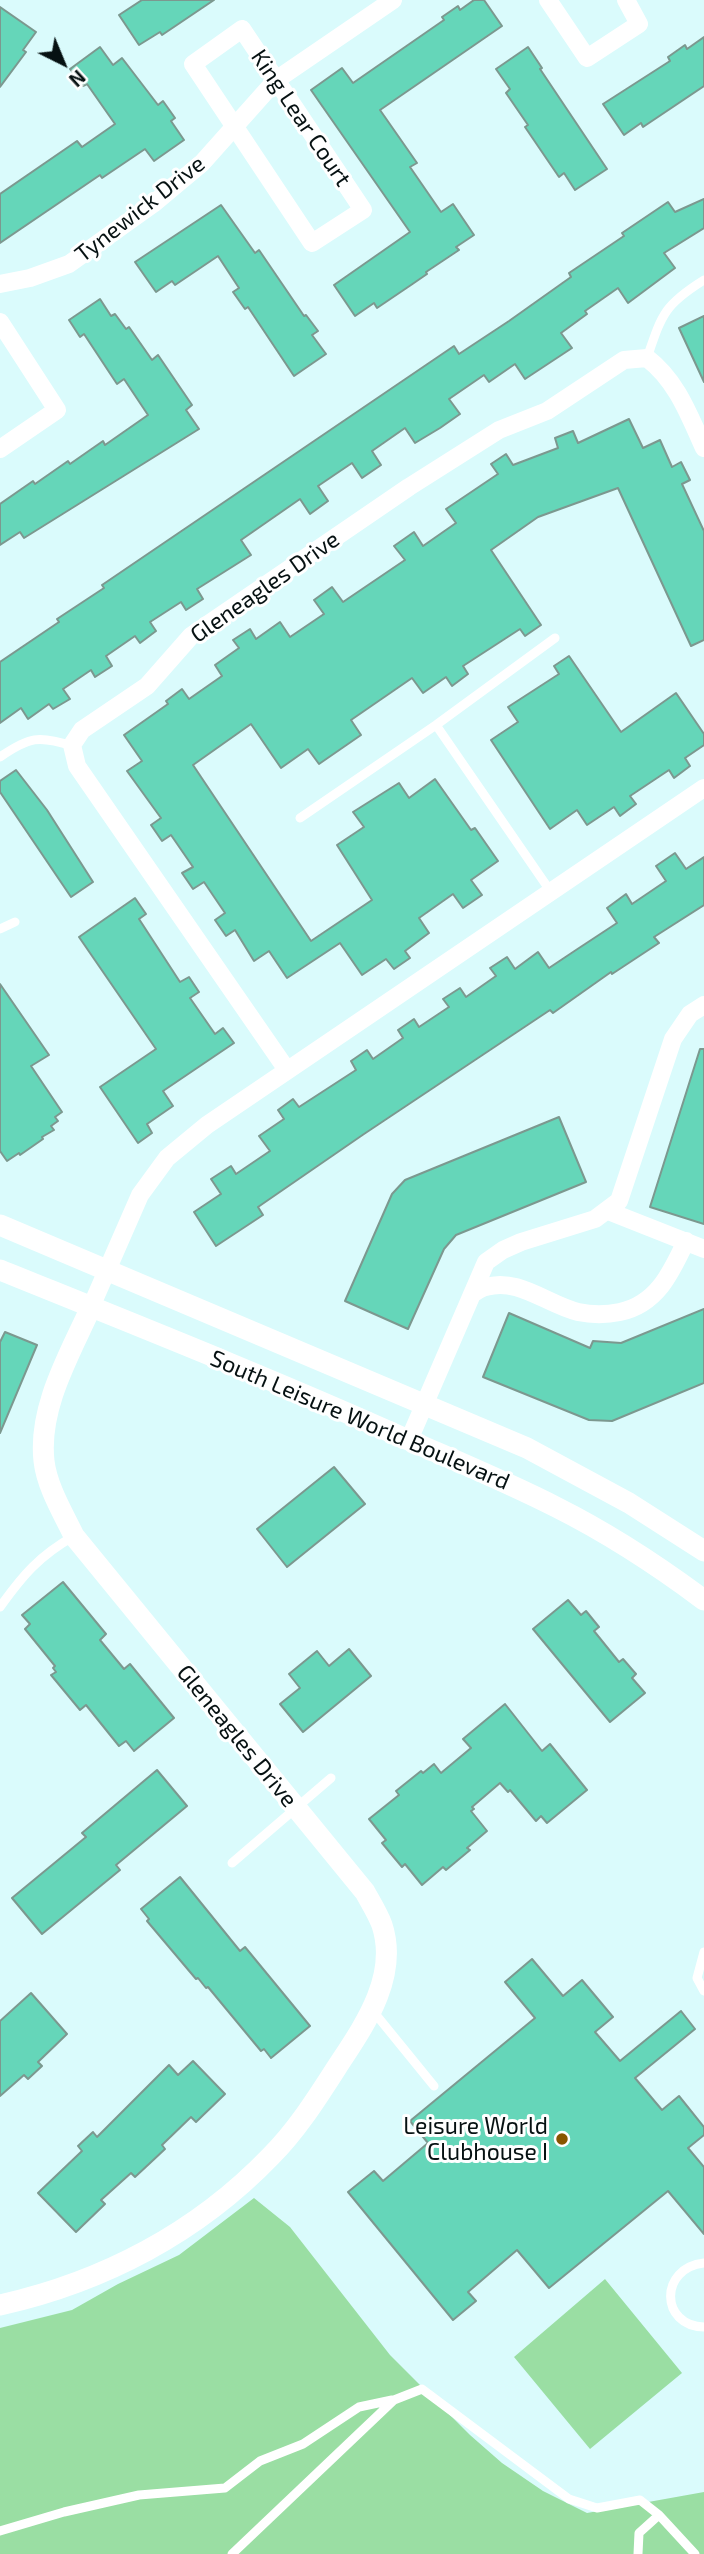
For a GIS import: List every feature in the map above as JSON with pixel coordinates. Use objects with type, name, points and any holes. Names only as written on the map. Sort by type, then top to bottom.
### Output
[{"type":"street","name":"Tynewick Drive","points":[[0,284],[30,278],[69,264],[153,204],[202,163],[276,79],[393,0]]},
{"type":"street","points":[[548,0],[587,58],[639,24],[626,0]]},
{"type":"street","name":"King Lear Court","points":[[242,29],[276,79],[363,210],[312,243],[193,64],[242,29]]},
{"type":"street","points":[[0,322],[57,410],[0,449]]},
{"type":"street","points":[[647,358],[662,369],[677,388],[704,448]]},
{"type":"street","name":"Gleneagles Drive","points":[[72,747],[82,730],[147,686],[191,636],[409,487],[499,430],[547,411],[624,360],[647,358]]},
{"type":"street","points":[[72,747],[77,766],[287,1070]]},
{"type":"street","name":"Gleneagles Drive","points":[[0,2305],[44,2295],[124,2264],[167,2240],[206,2212],[270,2157],[295,2130],[358,2036],[380,1991],[387,1962],[382,1927],[365,1892],[74,1536],[55,1498],[44,1462],[45,1425],[54,1390],[140,1195],[167,1158],[207,1125],[704,788]]},
{"type":"street","points":[[409,1440],[486,1262],[503,1250],[595,1219],[619,1201],[673,1039],[690,1014],[704,1004]]},
{"type":"street","points":[[608,1211],[704,1248]]},
{"type":"street","name":"South Leisure World Boulevard","points":[[0,1225],[527,1448],[576,1473],[684,1536],[704,1551]]},
{"type":"street","points":[[472,1294],[487,1286],[509,1286],[576,1312],[606,1315],[630,1310],[651,1299],[666,1282],[686,1241]]},
{"type":"street","name":"South Leisure World Boulevard","points":[[0,1270],[145,1327],[409,1440],[557,1507],[663,1570],[704,1600]]},
{"type":"lane","points":[[647,358],[662,315],[680,295],[704,280]]},
{"type":"lane","points":[[300,818],[436,725],[555,638]]},
{"type":"lane","points":[[436,725],[551,892]]},
{"type":"lane","points":[[0,757],[31,738],[49,738],[72,747]]},
{"type":"lane","points":[[0,929],[15,922]]},
{"type":"lane","points":[[0,1607],[18,1581],[48,1551],[74,1536]]},
{"type":"lane","points":[[232,1863],[331,1778]]},
{"type":"lane","points":[[704,1952],[698,1978],[704,1991]]},
{"type":"lane","points":[[372,2010],[434,2086]]},
{"type":"lane","points":[[704,2263],[694,2264],[678,2275],[670,2295],[672,2306],[685,2323],[704,2327]]},
{"type":"lane","points":[[0,2531],[139,2494],[225,2488],[260,2461],[303,2444],[359,2407],[394,2400],[422,2389],[569,2499],[597,2508],[640,2500],[659,2515],[695,2554]]},
{"type":"lane","points":[[232,2554],[394,2400]]},
{"type":"lane","points":[[639,2554],[639,2533],[659,2515]]},
{"type":"green space","points":[[254,2198],[290,2227],[390,2355],[502,2463],[543,2491],[587,2513],[704,2492],[704,2554],[0,2554],[0,2328],[72,2310],[179,2255]]},
{"type":"green space","points":[[605,2279],[682,2373],[590,2449],[514,2357]]},
{"type":"building","points":[[142,0],[214,0],[162,35],[160,32],[139,45],[119,15]]},
{"type":"building","points":[[474,0],[484,0],[502,26],[380,110],[417,163],[410,167],[441,212],[453,204],[474,235],[456,247],[459,250],[411,285],[377,308],[374,303],[355,316],[334,285],[410,232],[311,90],[342,68],[353,83],[444,20],[442,17],[458,6],[460,10]]},
{"type":"building","points":[[0,7],[36,32],[23,50],[26,52],[0,87]]},
{"type":"building","points":[[704,37],[704,86],[643,127],[641,123],[624,135],[603,104],[670,61],[668,57],[685,45],[687,49]]},
{"type":"building","points":[[100,47],[113,65],[122,58],[158,105],[163,101],[175,118],[171,121],[184,140],[154,161],[145,149],[102,178],[100,175],[0,243],[0,194],[77,141],[82,147],[115,124],[87,84],[83,86],[70,69]]},
{"type":"building","points":[[528,47],[607,169],[575,190],[564,173],[559,177],[525,127],[528,125],[506,93],[510,89],[496,69]]},
{"type":"building","points":[[704,199],[704,228],[664,253],[675,268],[628,303],[618,288],[585,311],[587,314],[561,333],[572,348],[525,379],[515,364],[489,382],[484,375],[449,399],[460,414],[440,428],[415,443],[405,428],[372,451],[381,465],[362,478],[352,463],[318,486],[328,501],[310,514],[300,499],[241,540],[251,555],[197,589],[203,599],[186,610],[181,602],[150,622],[156,631],[140,643],[135,636],[106,656],[112,666],[95,677],[91,670],[63,689],[70,699],[53,709],[49,704],[28,719],[21,708],[0,723],[0,662],[59,622],[57,619],[104,588],[102,585],[454,346],[459,354],[509,321],[571,277],[569,273],[624,236],[622,233],[668,202],[675,212]]},
{"type":"building","points":[[221,205],[255,253],[259,250],[304,316],[306,315],[318,331],[312,335],[326,354],[294,376],[248,307],[245,309],[233,292],[239,288],[218,256],[175,285],[172,281],[156,292],[135,262]]},
{"type":"building","points":[[100,299],[111,316],[115,314],[126,329],[129,327],[152,360],[158,355],[192,405],[186,410],[199,429],[24,538],[20,532],[0,545],[0,504],[68,461],[70,464],[103,441],[105,445],[148,415],[124,379],[117,384],[84,334],[80,337],[69,320]]},
{"type":"building","points":[[704,316],[704,382],[679,328]]},
{"type":"building","points":[[629,419],[643,448],[660,440],[672,467],[681,462],[690,480],[682,484],[704,531],[704,640],[691,646],[618,488],[538,517],[491,550],[541,625],[525,636],[520,629],[463,666],[468,674],[452,686],[446,677],[423,693],[412,678],[351,720],[361,735],[319,764],[308,749],[281,768],[251,724],[193,765],[311,941],[372,900],[337,845],[364,827],[353,812],[399,783],[409,798],[435,779],[471,830],[475,828],[498,861],[471,880],[482,895],[463,908],[453,894],[419,918],[429,933],[405,951],[410,958],[394,969],[386,959],[362,975],[340,943],[287,978],[269,951],[254,961],[235,930],[226,936],[215,920],[225,913],[204,882],[193,889],[182,873],[193,867],[171,835],[162,841],[151,825],[161,818],[127,771],[142,761],[124,735],[168,704],[166,701],[182,689],[189,699],[222,676],[215,665],[239,648],[233,640],[250,629],[256,639],[280,622],[290,637],[324,614],[314,600],[332,587],[343,602],[405,560],[394,546],[414,532],[423,546],[456,523],[446,509],[498,474],[491,464],[506,454],[513,465],[558,448],[555,438],[573,431],[578,443]]},
{"type":"building","points":[[569,656],[621,732],[676,693],[704,734],[704,745],[685,758],[690,766],[674,778],[669,770],[630,796],[636,804],[620,816],[614,807],[587,825],[577,810],[550,829],[491,740],[518,722],[508,707],[559,674],[554,666]]},
{"type":"building","points":[[16,770],[47,810],[93,882],[71,897],[0,792],[0,781]]},
{"type":"building","points":[[675,853],[686,869],[704,857],[704,905],[654,937],[659,943],[612,974],[611,972],[553,1013],[550,1010],[258,1207],[263,1215],[216,1246],[194,1212],[221,1194],[211,1179],[231,1166],[236,1174],[270,1151],[259,1136],[284,1119],[278,1110],[293,1099],[299,1107],[356,1070],[351,1061],[367,1050],[373,1059],[403,1038],[398,1030],[414,1019],[419,1027],[449,1007],[443,999],[460,988],[466,997],[496,976],[490,968],[507,957],[515,969],[538,952],[549,968],[617,923],[607,908],[626,894],[632,904],[666,881],[656,866]]},
{"type":"building","points":[[135,898],[146,914],[139,919],[180,982],[189,977],[199,992],[190,998],[215,1034],[223,1028],[234,1043],[163,1091],[173,1106],[147,1124],[152,1133],[138,1143],[100,1087],[156,1049],[79,937]]},
{"type":"building","points":[[0,984],[49,1055],[31,1066],[62,1112],[55,1117],[58,1121],[51,1126],[54,1130],[20,1155],[19,1153],[7,1161],[0,1151]]},
{"type":"building","points":[[700,1049],[704,1049],[704,1224],[650,1207]]},
{"type":"building","points":[[559,1117],[586,1182],[456,1235],[444,1249],[408,1329],[345,1301],[392,1194],[405,1180]]},
{"type":"building","points":[[704,1309],[704,1383],[612,1421],[589,1420],[483,1377],[509,1313],[590,1348],[593,1341],[621,1343]]},
{"type":"building","points":[[5,1332],[37,1345],[0,1433],[0,1342]]},
{"type":"building","points":[[334,1467],[365,1504],[287,1567],[257,1529]]},
{"type":"building","points":[[63,1582],[106,1634],[100,1640],[124,1669],[130,1664],[174,1718],[134,1751],[126,1741],[119,1746],[86,1705],[80,1710],[51,1675],[56,1672],[53,1668],[55,1666],[25,1629],[30,1624],[22,1615]]},
{"type":"building","points":[[568,1600],[581,1615],[586,1611],[599,1627],[594,1631],[619,1662],[623,1659],[636,1674],[632,1678],[645,1693],[610,1722],[533,1629]]},
{"type":"building","points":[[349,1649],[371,1676],[303,1732],[280,1704],[300,1688],[289,1674],[317,1651],[329,1666]]},
{"type":"building","points":[[505,1704],[542,1751],[550,1744],[587,1790],[547,1823],[541,1816],[536,1821],[510,1790],[508,1792],[500,1783],[472,1807],[474,1809],[471,1811],[487,1831],[446,1870],[443,1867],[422,1885],[405,1864],[402,1867],[382,1843],[386,1840],[369,1819],[399,1795],[396,1791],[421,1771],[423,1773],[434,1764],[441,1773],[471,1748],[463,1739]]},
{"type":"building","points":[[157,1770],[187,1806],[116,1865],[120,1870],[42,1934],[12,1898],[86,1837],[82,1833]]},
{"type":"building","points":[[180,1877],[240,1951],[245,1947],[310,2026],[271,2058],[264,2049],[261,2051],[208,1987],[196,1979],[147,1921],[149,1919],[141,1909]]},
{"type":"building","name":"Leisure World Clubhouse I","points":[[532,1959],[563,1996],[582,1980],[613,2017],[595,2032],[620,2061],[681,2011],[695,2029],[635,2078],[662,2110],[679,2096],[704,2127],[704,2135],[688,2148],[704,2167],[704,2234],[668,2191],[549,2288],[517,2250],[468,2292],[476,2301],[453,2320],[348,2192],[374,2171],[383,2181],[428,2143],[410,2121],[535,2018],[505,1982]]},
{"type":"building","points":[[31,1993],[67,2034],[38,2062],[42,2066],[28,2079],[24,2075],[0,2096],[0,2021]]},
{"type":"building","points":[[193,2061],[225,2094],[196,2122],[191,2117],[162,2145],[165,2149],[135,2177],[131,2173],[101,2200],[105,2204],[76,2232],[38,2193],[82,2151],[78,2146],[93,2132],[97,2137],[169,2065],[178,2075]]},
{"type":"place","name":"Leisure World Clubhouse I","points":[[562,2139]]}]
